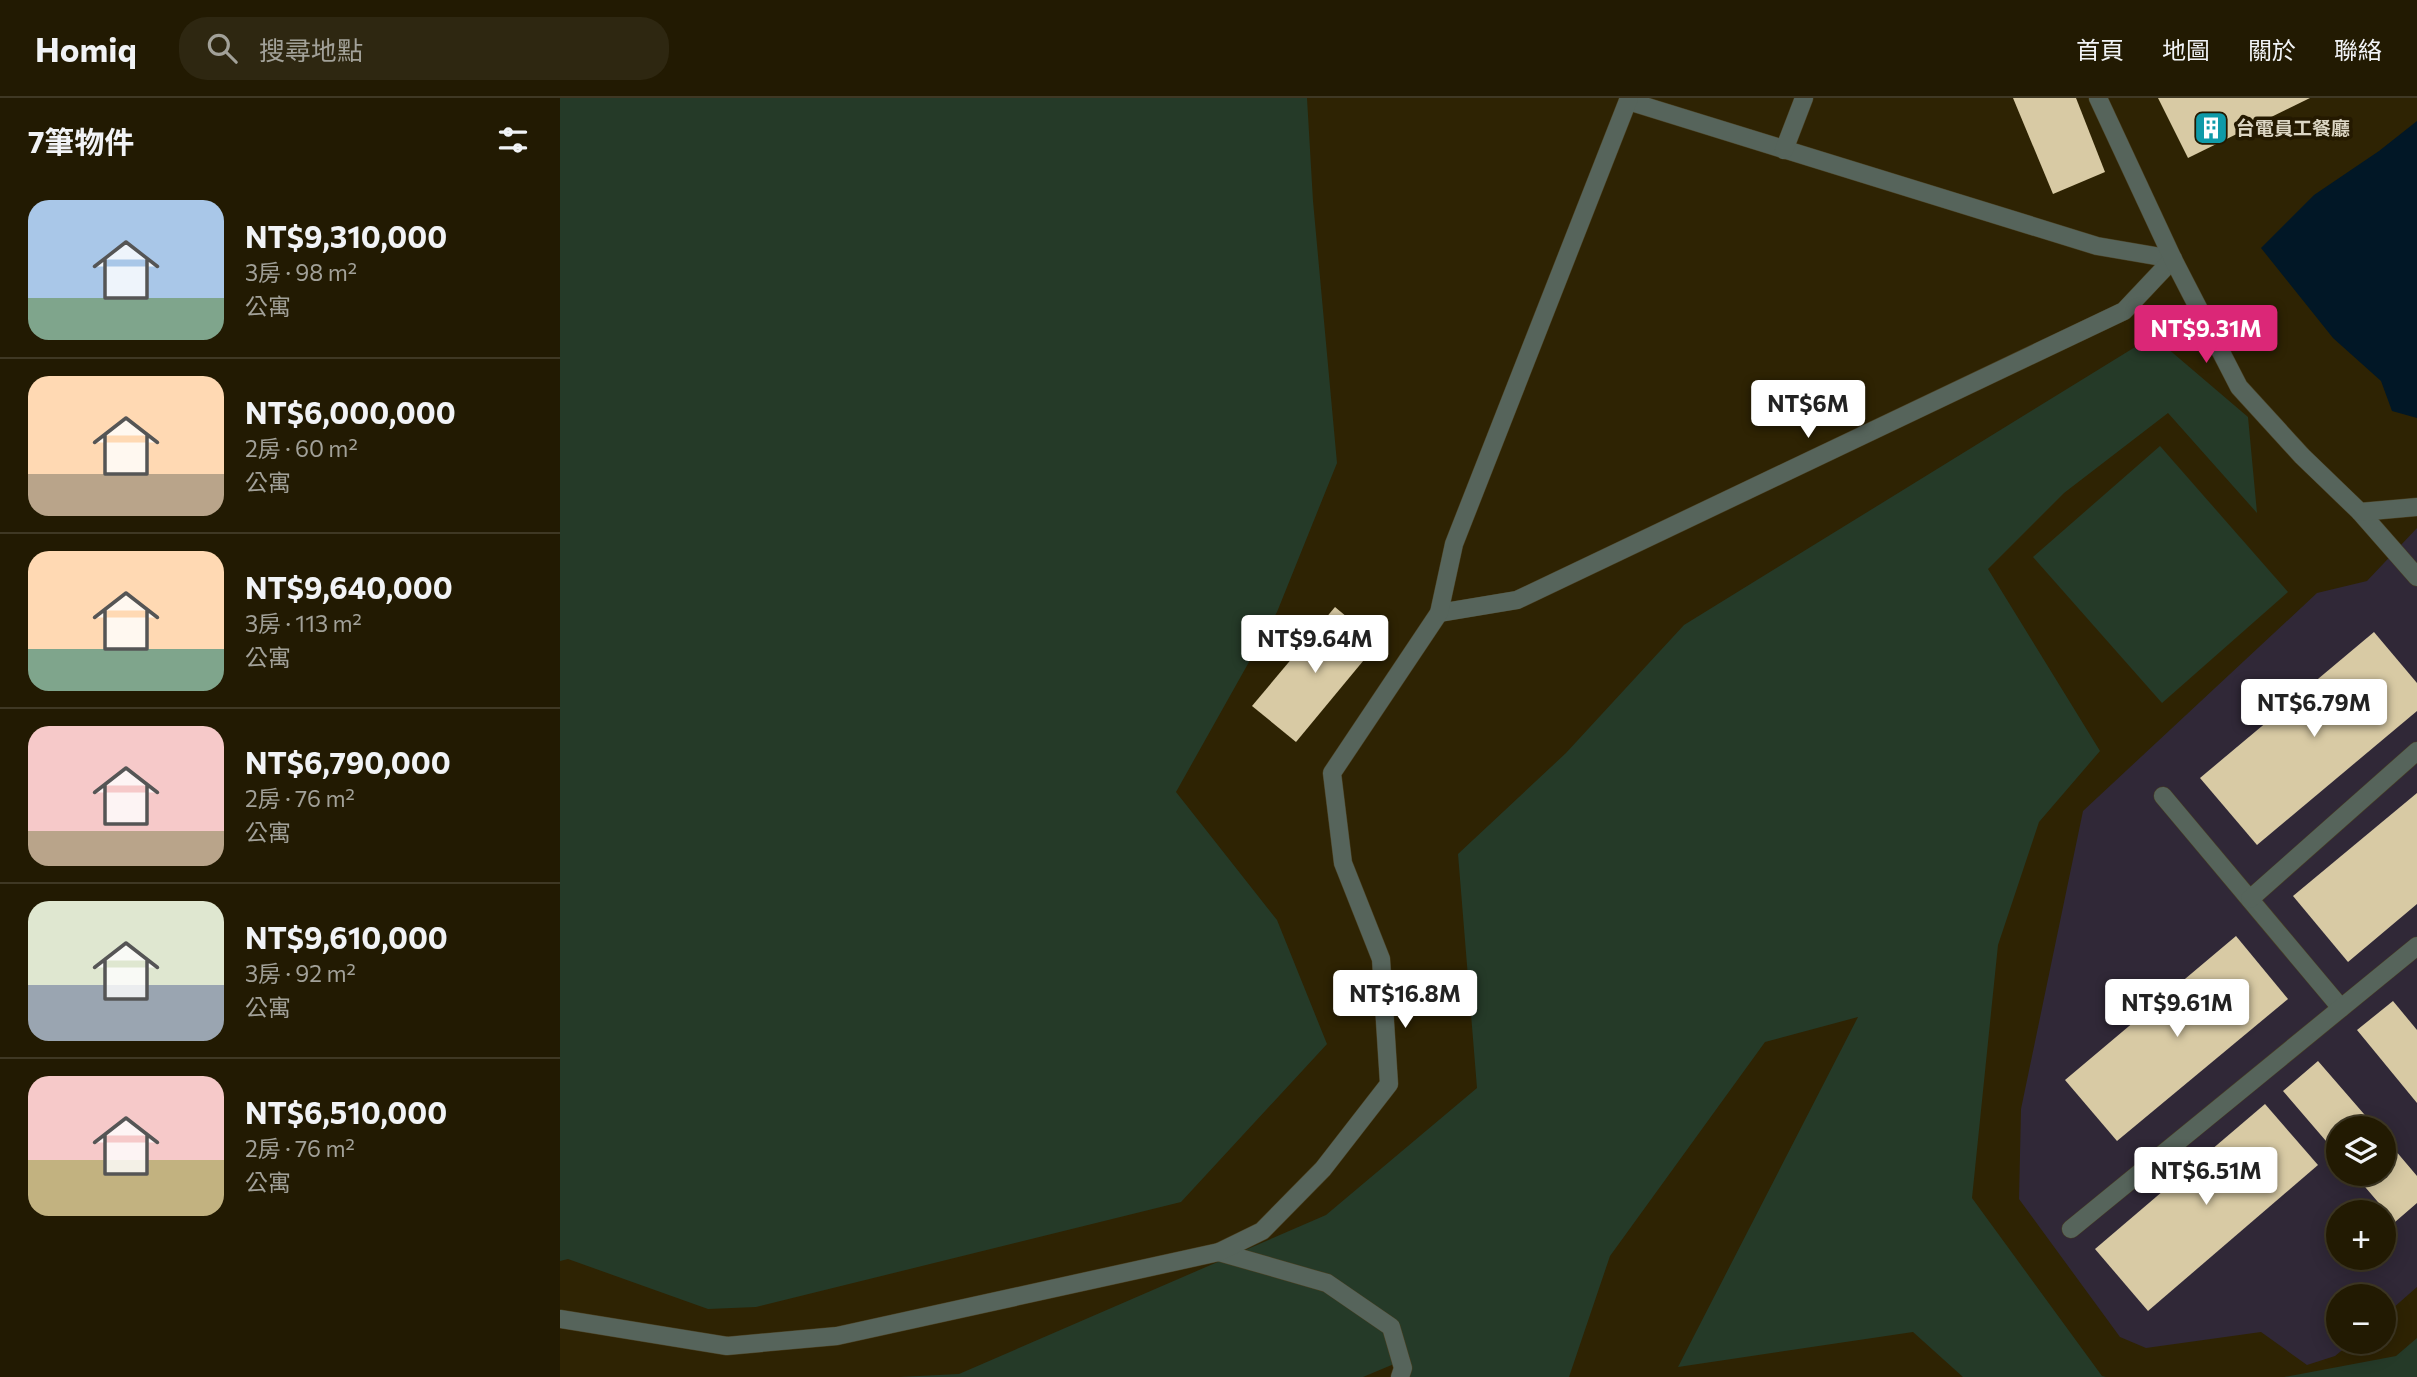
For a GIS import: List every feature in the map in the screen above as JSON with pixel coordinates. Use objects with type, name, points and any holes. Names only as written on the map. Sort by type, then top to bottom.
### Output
[{"type":"street","points":[[1784,150],[1804,98]]},
{"type":"street","points":[[2098,98],[2173,259],[2239,387],[2302,456],[2360,512],[2417,577]]},
{"type":"street","points":[[560,1319],[727,1346],[837,1336],[1219,1252],[1262,1231],[1323,1169],[1390,1084],[1381,959],[1343,863],[1332,773],[1439,613],[1454,544],[1625,99],[2097,246],[2173,259]]},
{"type":"street","points":[[1439,613],[1517,600],[2124,311],[2173,259]]},
{"type":"street","points":[[2360,512],[2417,507]]},
{"type":"street","points":[[2250,899],[2417,751]]},
{"type":"street","points":[[2163,796],[2342,1008]]},
{"type":"street","points":[[2071,1229],[2417,946]]},
{"type":"street","points":[[1219,1252],[1327,1283],[1391,1327],[1403,1368],[1400,1377]]},
{"type":"shaded area","points":[[2417,528],[2417,1287],[2396,1305],[2396,1284],[2326,1284],[2326,1354],[2337,1354],[2307,1365],[2261,1332],[2146,1348],[2120,1337],[2019,1199],[2021,1109],[2083,811],[2317,593],[2367,581]]},
{"type":"green space","points":[[560,98],[1307,98],[1313,201],[1337,463],[1277,612],[1176,792],[1277,920],[1327,1044],[1181,1202],[756,1307],[708,1309],[568,1259],[560,1261]]},
{"type":"green space","points":[[2153,336],[2248,417],[2257,513],[2168,413],[2064,493],[1988,569],[2100,751],[2039,822],[1998,945],[1972,1198],[2102,1376],[2106,1377],[1963,1377],[1913,1332],[1678,1367],[1858,1017],[1765,1042],[1610,1256],[1569,1377],[1400,1377],[1394,1364],[1363,1377],[899,1377],[959,1374],[1326,1215],[1477,1088],[1458,854],[1566,753],[1684,625]]},
{"type":"green space","points":[[2160,446],[2288,592],[2162,703],[2033,557]]},
{"type":"green space","points":[[2417,1338],[2417,1377],[2284,1377],[2396,1356]]},
{"type":"water","points":[[2417,121],[2417,418],[2392,411],[2381,381],[2333,338],[2261,248],[2314,195],[2379,151]]},
{"type":"building","points":[[2013,98],[2076,98],[2105,172],[2053,194]]},
{"type":"building","name":"台電員工餐廳","points":[[2158,98],[2310,98],[2188,158]]},
{"type":"building","points":[[1335,607],[1378,643],[1296,742],[1252,706]]},
{"type":"building","points":[[2374,632],[2417,683],[2417,711],[2257,845],[2200,778]]},
{"type":"building","points":[[2417,793],[2417,904],[2348,962],[2293,896]]},
{"type":"building","points":[[2236,936],[2288,999],[2117,1141],[2065,1080]]},
{"type":"building","points":[[2393,1001],[2417,1030],[2417,1103],[2357,1030]]},
{"type":"building","points":[[2318,1061],[2366,1116],[2326,1116],[2326,1141],[2283,1091]]},
{"type":"building","points":[[2265,1104],[2318,1165],[2148,1311],[2095,1249]]},
{"type":"building","points":[[2396,1151],[2417,1176],[2417,1203],[2396,1221],[2396,1200],[2376,1200],[2364,1186],[2396,1186]]},
{"type":"place","name":"台電員工餐廳","points":[[2211,128]]}]
